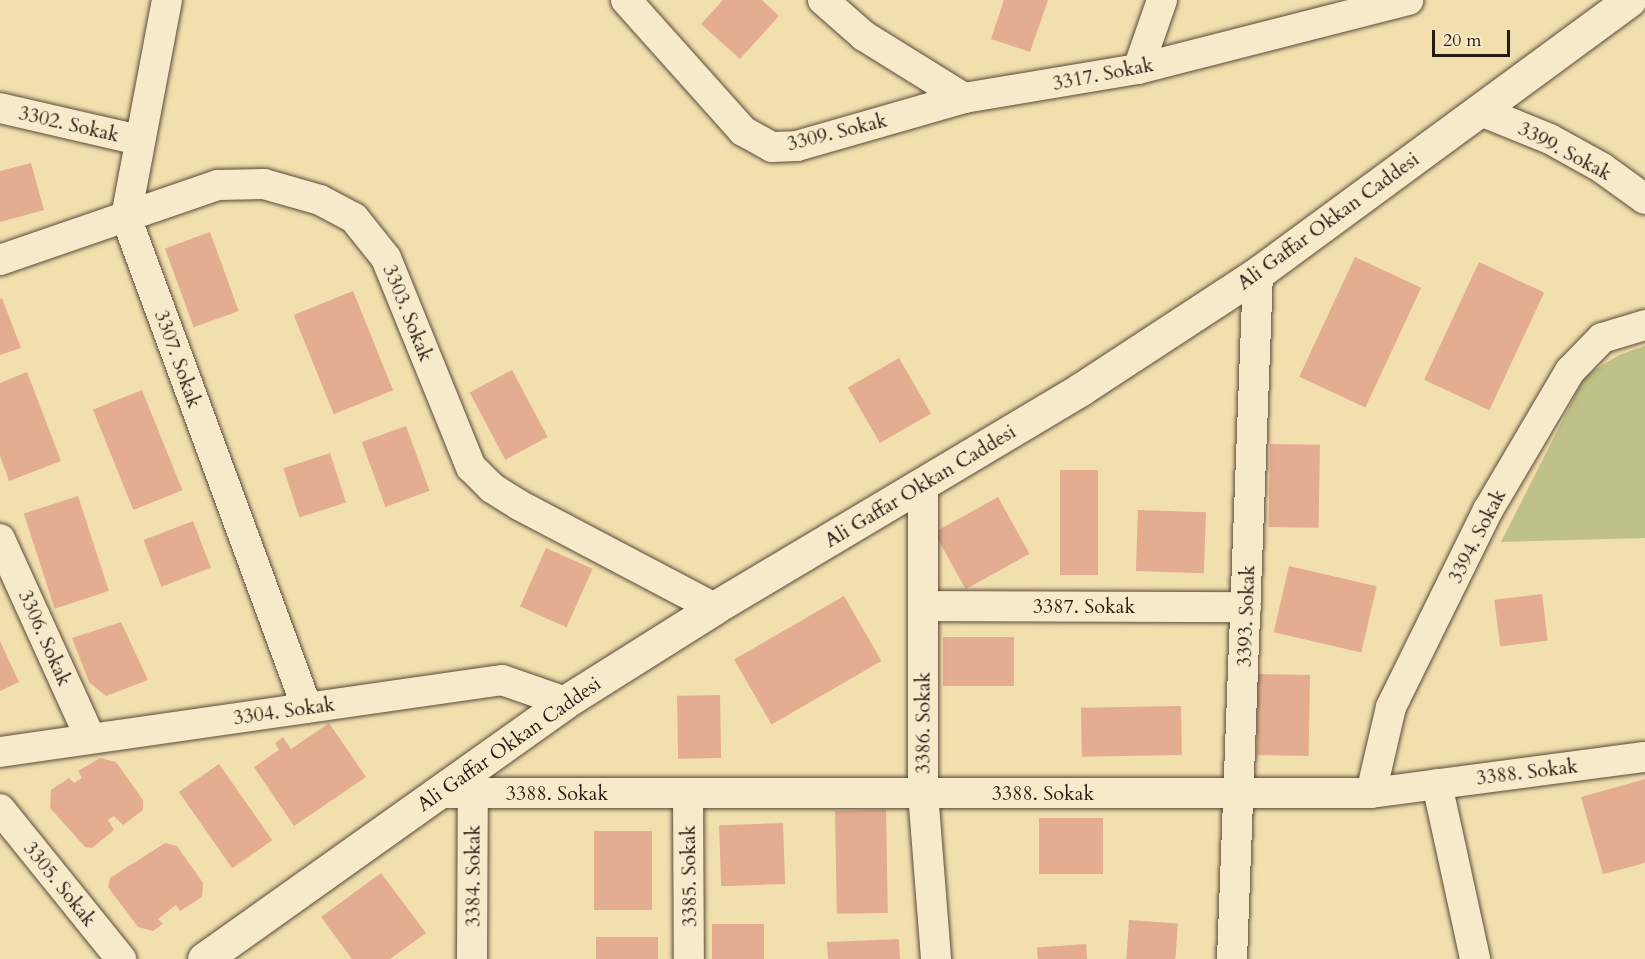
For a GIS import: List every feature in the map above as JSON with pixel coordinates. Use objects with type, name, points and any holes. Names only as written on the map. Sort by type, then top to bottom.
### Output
[{"type":"street","name":"3307. Sokak","points":[[167,0],[126,217],[307,708]]},
{"type":"street","name":"3309. Sokak","points":[[626,0],[743,131],[772,147],[797,146],[964,98]]},
{"type":"street","points":[[823,0],[864,36],[964,98]]},
{"type":"street","points":[[1138,69],[1162,0]]},
{"type":"street","name":"3317. Sokak","points":[[964,98],[1138,69],[1408,0]]},
{"type":"street","name":"Ali Gaffar Okkan Caddesi","points":[[204,959],[565,702],[714,608],[923,486],[1258,273],[1629,0]]},
{"type":"street","name":"3302. Sokak","points":[[0,108],[139,141]]},
{"type":"street","name":"3399. Sokak","points":[[1481,111],[1550,139],[1602,168],[1645,199]]},
{"type":"street","name":"3303. Sokak","points":[[0,260],[218,185],[264,184],[320,201],[354,218],[386,258],[471,467],[492,488],[519,505],[714,608]]},
{"type":"street","name":"3393. Sokak","points":[[1232,959],[1258,273]]},
{"type":"street","name":"3394. Sokak","points":[[1371,793],[1391,707],[1488,510],[1570,371],[1602,338],[1645,325]]},
{"type":"street","name":"3386. Sokak","points":[[923,486],[923,793],[936,959]]},
{"type":"street","name":"3306. Sokak","points":[[0,539],[90,737]]},
{"type":"street","name":"3387. Sokak","points":[[923,606],[1246,607]]},
{"type":"street","name":"3304. Sokak","points":[[0,752],[90,737],[502,680],[565,702]]},
{"type":"street","name":"3388. Sokak","points":[[438,793],[1371,793],[1645,757]]},
{"type":"street","points":[[1437,784],[1475,959]]},
{"type":"street","name":"3384. Sokak","points":[[472,959],[473,793]]},
{"type":"street","name":"3385. Sokak","points":[[688,793],[689,959]]},
{"type":"street","name":"3305. Sokak","points":[[0,809],[121,959]]},
{"type":"green space","points":[[1645,346],[1645,538],[1501,542],[1585,376],[1619,355]]},
{"type":"building","points":[[723,0],[762,0],[779,16],[740,59],[701,24]]},
{"type":"building","points":[[1004,0],[1048,0],[1030,52],[991,39]]},
{"type":"building","points":[[31,163],[44,210],[0,222],[0,171]]},
{"type":"building","points":[[210,232],[239,311],[194,327],[165,248]]},
{"type":"building","points":[[1355,257],[1421,288],[1365,407],[1299,377]]},
{"type":"building","points":[[1479,262],[1544,292],[1489,410],[1424,380]]},
{"type":"building","points":[[353,291],[393,390],[334,414],[294,315]]},
{"type":"building","points":[[2,298],[21,348],[0,355],[0,299]]},
{"type":"building","points":[[899,358],[931,413],[880,443],[848,388]]},
{"type":"building","points":[[512,370],[548,437],[505,460],[470,393]]},
{"type":"building","points":[[27,372],[61,461],[9,481],[0,456],[0,383]]},
{"type":"building","points":[[142,390],[182,490],[133,510],[93,410]]},
{"type":"building","points":[[406,426],[430,491],[385,507],[362,442]]},
{"type":"building","points":[[1270,444],[1320,445],[1319,528],[1269,527]]},
{"type":"building","points":[[330,453],[346,502],[299,518],[283,468]]},
{"type":"building","points":[[1060,470],[1098,470],[1098,575],[1060,575]]},
{"type":"building","points":[[78,496],[109,591],[55,609],[24,514]]},
{"type":"building","points":[[998,497],[1030,554],[966,589],[934,532]]},
{"type":"building","points":[[1138,510],[1206,512],[1204,573],[1136,571]]},
{"type":"building","points":[[193,521],[211,568],[161,587],[144,540]]},
{"type":"building","points":[[546,548],[593,569],[567,627],[520,606]]},
{"type":"building","points":[[1289,566],[1377,586],[1361,653],[1274,632]]},
{"type":"building","points":[[1542,594],[1548,641],[1500,646],[1494,600]]},
{"type":"building","points":[[844,596],[882,661],[772,724],[734,660]]},
{"type":"building","points":[[121,622],[148,680],[106,696],[89,682],[72,638]]},
{"type":"building","points":[[943,637],[1014,637],[1014,686],[943,686]]},
{"type":"building","points":[[0,641],[19,682],[0,691]]},
{"type":"building","points":[[1258,674],[1310,675],[1309,756],[1257,755]]},
{"type":"building","points":[[720,695],[721,758],[678,759],[677,696]]},
{"type":"building","points":[[1181,706],[1182,755],[1082,757],[1081,708]]},
{"type":"building","points":[[329,723],[366,777],[294,826],[254,767],[279,750],[275,743],[283,737],[291,749]]},
{"type":"building","points":[[100,758],[116,762],[143,800],[143,810],[123,825],[114,816],[108,820],[114,830],[92,848],[85,847],[50,808],[51,790],[69,778],[74,783],[82,778],[78,771]]},
{"type":"building","points":[[219,764],[272,840],[232,868],[179,792]]},
{"type":"building","points":[[1645,779],[1645,863],[1603,874],[1581,797]]},
{"type":"building","points":[[886,810],[888,913],[837,914],[835,811]]},
{"type":"building","points":[[1039,818],[1103,818],[1103,874],[1039,874]]},
{"type":"building","points":[[783,823],[785,884],[721,886],[719,825]]},
{"type":"building","points":[[594,831],[652,831],[652,910],[594,910]]},
{"type":"building","points":[[165,843],[177,846],[203,883],[202,897],[180,911],[176,905],[158,919],[163,924],[153,931],[138,927],[108,887],[110,878]]},
{"type":"building","points":[[381,873],[426,933],[390,959],[352,959],[321,917]]},
{"type":"building","points":[[1129,920],[1178,923],[1175,959],[1126,959]]},
{"type":"building","points":[[712,924],[764,924],[764,959],[712,959]]},
{"type":"building","points":[[596,937],[658,937],[658,959],[596,959]]},
{"type":"building","points":[[899,939],[900,959],[828,959],[827,942]]},
{"type":"building","points":[[1086,944],[1087,959],[1038,959],[1037,947]]}]
